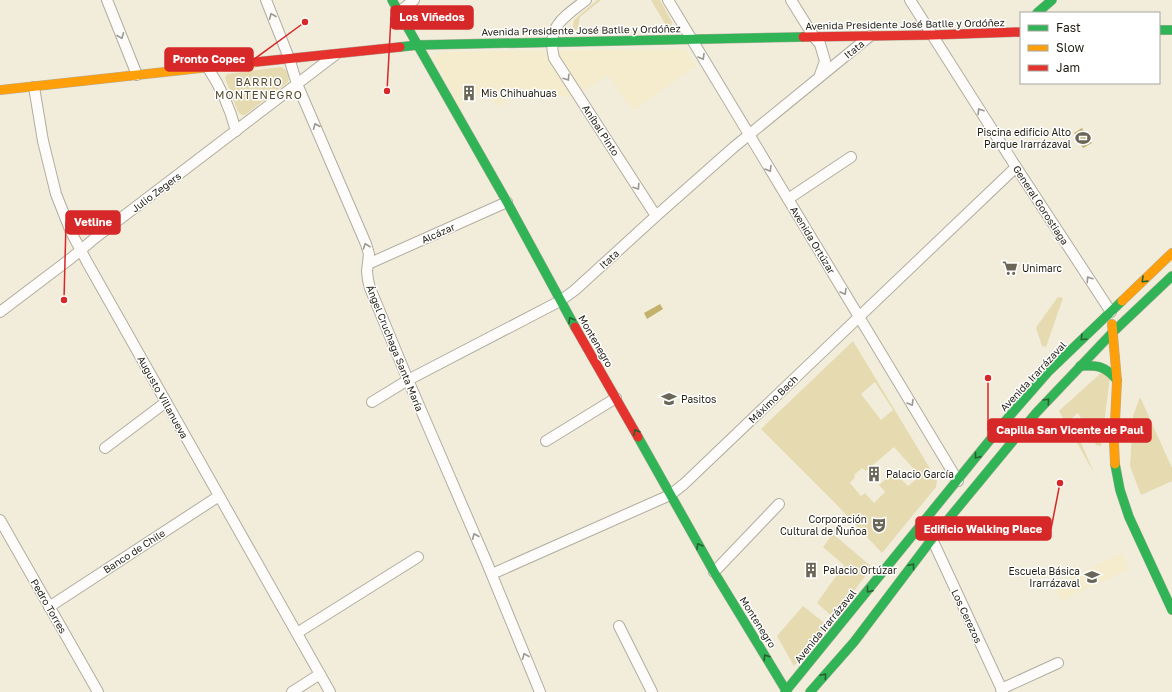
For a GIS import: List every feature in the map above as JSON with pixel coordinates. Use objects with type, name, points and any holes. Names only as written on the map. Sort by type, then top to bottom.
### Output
[{"type":"main road","name":"Montenegro","points":[[392,0],[507,202],[560,301],[670,495],[714,572],[786,691]]},
{"type":"main road","points":[[1038,12],[1053,0]]},
{"type":"main road","points":[[1050,12],[1053,0]]},
{"type":"main road","name":"Avenida Presidente José Batlle y Ordóñez","points":[[0,90],[418,45],[932,35],[1019,30]]},
{"type":"main road","points":[[1160,30],[1172,30]]},
{"type":"main road","name":"Avenida Irarrázaval","points":[[786,691],[1007,419],[1048,372],[1172,253]]},
{"type":"main road","points":[[810,692],[854,642],[932,539],[1036,413],[1113,332],[1172,276]]},
{"type":"main road","name":"General Gorostiaga","points":[[1111,312],[1117,380],[1114,442],[1116,473],[1120,495],[1172,610]]},
{"type":"main road","points":[[1080,366],[1097,365],[1106,369],[1117,380]]},
{"type":"street","points":[[107,0],[137,75]]},
{"type":"street","name":"Ángel Cruchaga Santa María","points":[[266,0],[289,58],[297,84],[366,244],[369,254],[368,280],[370,288],[492,574],[540,692]]},
{"type":"street","points":[[399,12],[414,0]]},
{"type":"street","points":[[553,42],[554,31],[559,22],[586,0]]},
{"type":"street","name":"Avenida Ortúzar","points":[[668,0],[958,481]]},
{"type":"street","points":[[791,0],[820,44],[825,61],[819,76]]},
{"type":"street","name":"General Gorostiaga","points":[[910,0],[1016,167],[1111,312]]},
{"type":"street","name":"Itata","points":[[372,402],[408,380],[560,301],[575,290],[734,147],[819,76],[870,36]]},
{"type":"street","name":"Aníbal Pinto","points":[[553,42],[553,53],[558,64],[656,216]]},
{"type":"street","name":"Julio Zegers","points":[[0,312],[236,130],[338,54]]},
{"type":"street","points":[[208,68],[229,108],[236,130]]},
{"type":"street","name":"Augusto Villanueva","points":[[34,87],[43,141],[56,194],[71,232],[330,692]]},
{"type":"street","points":[[788,199],[851,157]]},
{"type":"street","name":"Máximo Bach","points":[[492,574],[670,495],[695,473],[1016,167]]},
{"type":"street","name":"Alcázar","points":[[368,264],[507,202]]},
{"type":"street","points":[[546,441],[616,398]]},
{"type":"street","points":[[105,448],[166,402]]},
{"type":"street","name":"Banco de Chile","points":[[49,607],[219,496]]},
{"type":"street","points":[[714,572],[779,504]]},
{"type":"street","name":"Pedro Torres","points":[[0,520],[98,692]]},
{"type":"street","name":"Los Cerezos","points":[[932,539],[1002,691]]},
{"type":"street","points":[[297,633],[418,557]]},
{"type":"street","points":[[619,626],[652,692]]},
{"type":"street","points":[[1002,691],[1058,663]]},
{"type":"street","points":[[292,692],[320,674]]},
{"type":"shaded area","points":[[597,0],[601,0],[580,17],[577,30],[575,30],[573,27],[574,20]]},
{"type":"shaded area","points":[[651,0],[660,0],[672,22],[671,26],[667,27]]},
{"type":"shaded area","points":[[682,49],[687,52],[696,66],[633,111],[608,75],[582,92],[558,56],[558,53],[561,50]]},
{"type":"shaded area","points":[[540,51],[546,53],[574,96],[513,97],[498,108],[484,89],[459,107],[433,59],[437,54],[442,52]]},
{"type":"shaded area","points":[[281,67],[288,73],[288,82],[245,115],[238,112],[225,78],[227,74]]},
{"type":"shaded area","name":"Piscina edificio Alto Parque Irarrázaval","points":[[1082,128],[1092,143],[1083,148],[1074,133]]},
{"type":"shaded area","points":[[1058,297],[1063,298],[1046,347],[1042,346],[1036,328]]},
{"type":"shaded area","points":[[660,304],[663,309],[647,319],[644,313]]},
{"type":"shaded area","points":[[853,341],[937,480],[936,487],[882,553],[835,503],[761,429]],"holes":[[[875,382],[893,410],[881,420],[861,394]],[[894,447],[920,476],[908,486],[894,472],[879,485],[885,492],[874,503],[865,493],[861,496],[850,483],[855,477],[854,475],[862,468],[866,471]]]},
{"type":"shaded area","points":[[1102,372],[1110,378],[1101,446],[1096,445],[1078,413],[1071,419],[1094,473],[1059,411]]},
{"type":"shaded area","points":[[1140,397],[1172,468],[1172,481],[1141,495],[1130,466],[1133,416]]},
{"type":"shaded area","points":[[833,534],[872,567],[834,618],[817,603],[844,565],[823,547]]},
{"type":"shaded area","name":"Escuela Básica Irarrázaval","points":[[1122,553],[1129,569],[1061,601],[1054,585]]},
{"type":"shaded area","points":[[803,606],[827,625],[794,666],[777,636]]},
{"type":"traffic: fast","points":[[392,0],[507,202],[575,327]]},
{"type":"traffic: fast","points":[[1038,12],[1052,0]]},
{"type":"traffic: fast","points":[[1160,30],[1172,30]]},
{"type":"traffic: fast","points":[[400,47],[418,45],[803,37]]},
{"type":"traffic: fast","points":[[810,692],[854,642],[932,539],[1036,413],[1113,332],[1172,276]]},
{"type":"traffic: fast","points":[[785,692],[1007,419],[1048,372],[1122,301]]},
{"type":"traffic: fast","points":[[1080,366],[1101,367],[1117,380]]},
{"type":"traffic: fast","points":[[638,437],[714,572],[787,692]]},
{"type":"traffic: fast","points":[[1115,464],[1120,490],[1129,517],[1172,610]]},
{"type":"traffic: slow","points":[[0,90],[256,62]]},
{"type":"traffic: slow","points":[[1122,301],[1172,253]]},
{"type":"traffic: slow","points":[[1112,324],[1117,381],[1114,442],[1115,464]]},
{"type":"traffic: jam","points":[[803,37],[1020,32]]},
{"type":"traffic: jam","points":[[256,62],[400,47]]},
{"type":"traffic: jam","points":[[575,327],[638,437]]},
{"type":"place","name":"Pronto Copec","points":[[305,22]]},
{"type":"place","name":"Los Viñedos","points":[[387,91]]},
{"type":"place","name":"Mis Chihuahuas","points":[[469,93]]},
{"type":"place","name":"Piscina edificio Alto Parque Irarrázaval","points":[[1083,138]]},
{"type":"place","name":"Unimarc","points":[[1010,268]]},
{"type":"place","name":"Vetline","points":[[64,300]]},
{"type":"place","name":"Capilla San Vicente de Paul","points":[[988,378]]},
{"type":"place","name":"Pasitos","points":[[669,399]]},
{"type":"place","name":"Palacio García","points":[[874,474]]},
{"type":"place","name":"Edificio Walking Place","points":[[1060,483]]},
{"type":"place","name":"Corporación Cultural de Ñuñoa","points":[[879,525]]},
{"type":"place","name":"Palacio Ortúzar","points":[[811,570]]},
{"type":"place","name":"Escuela Básica Irarrázaval","points":[[1092,577]]},
{"type":"district","name":"BARRIO MONTENEGRO","points":[[259,87]]}]
